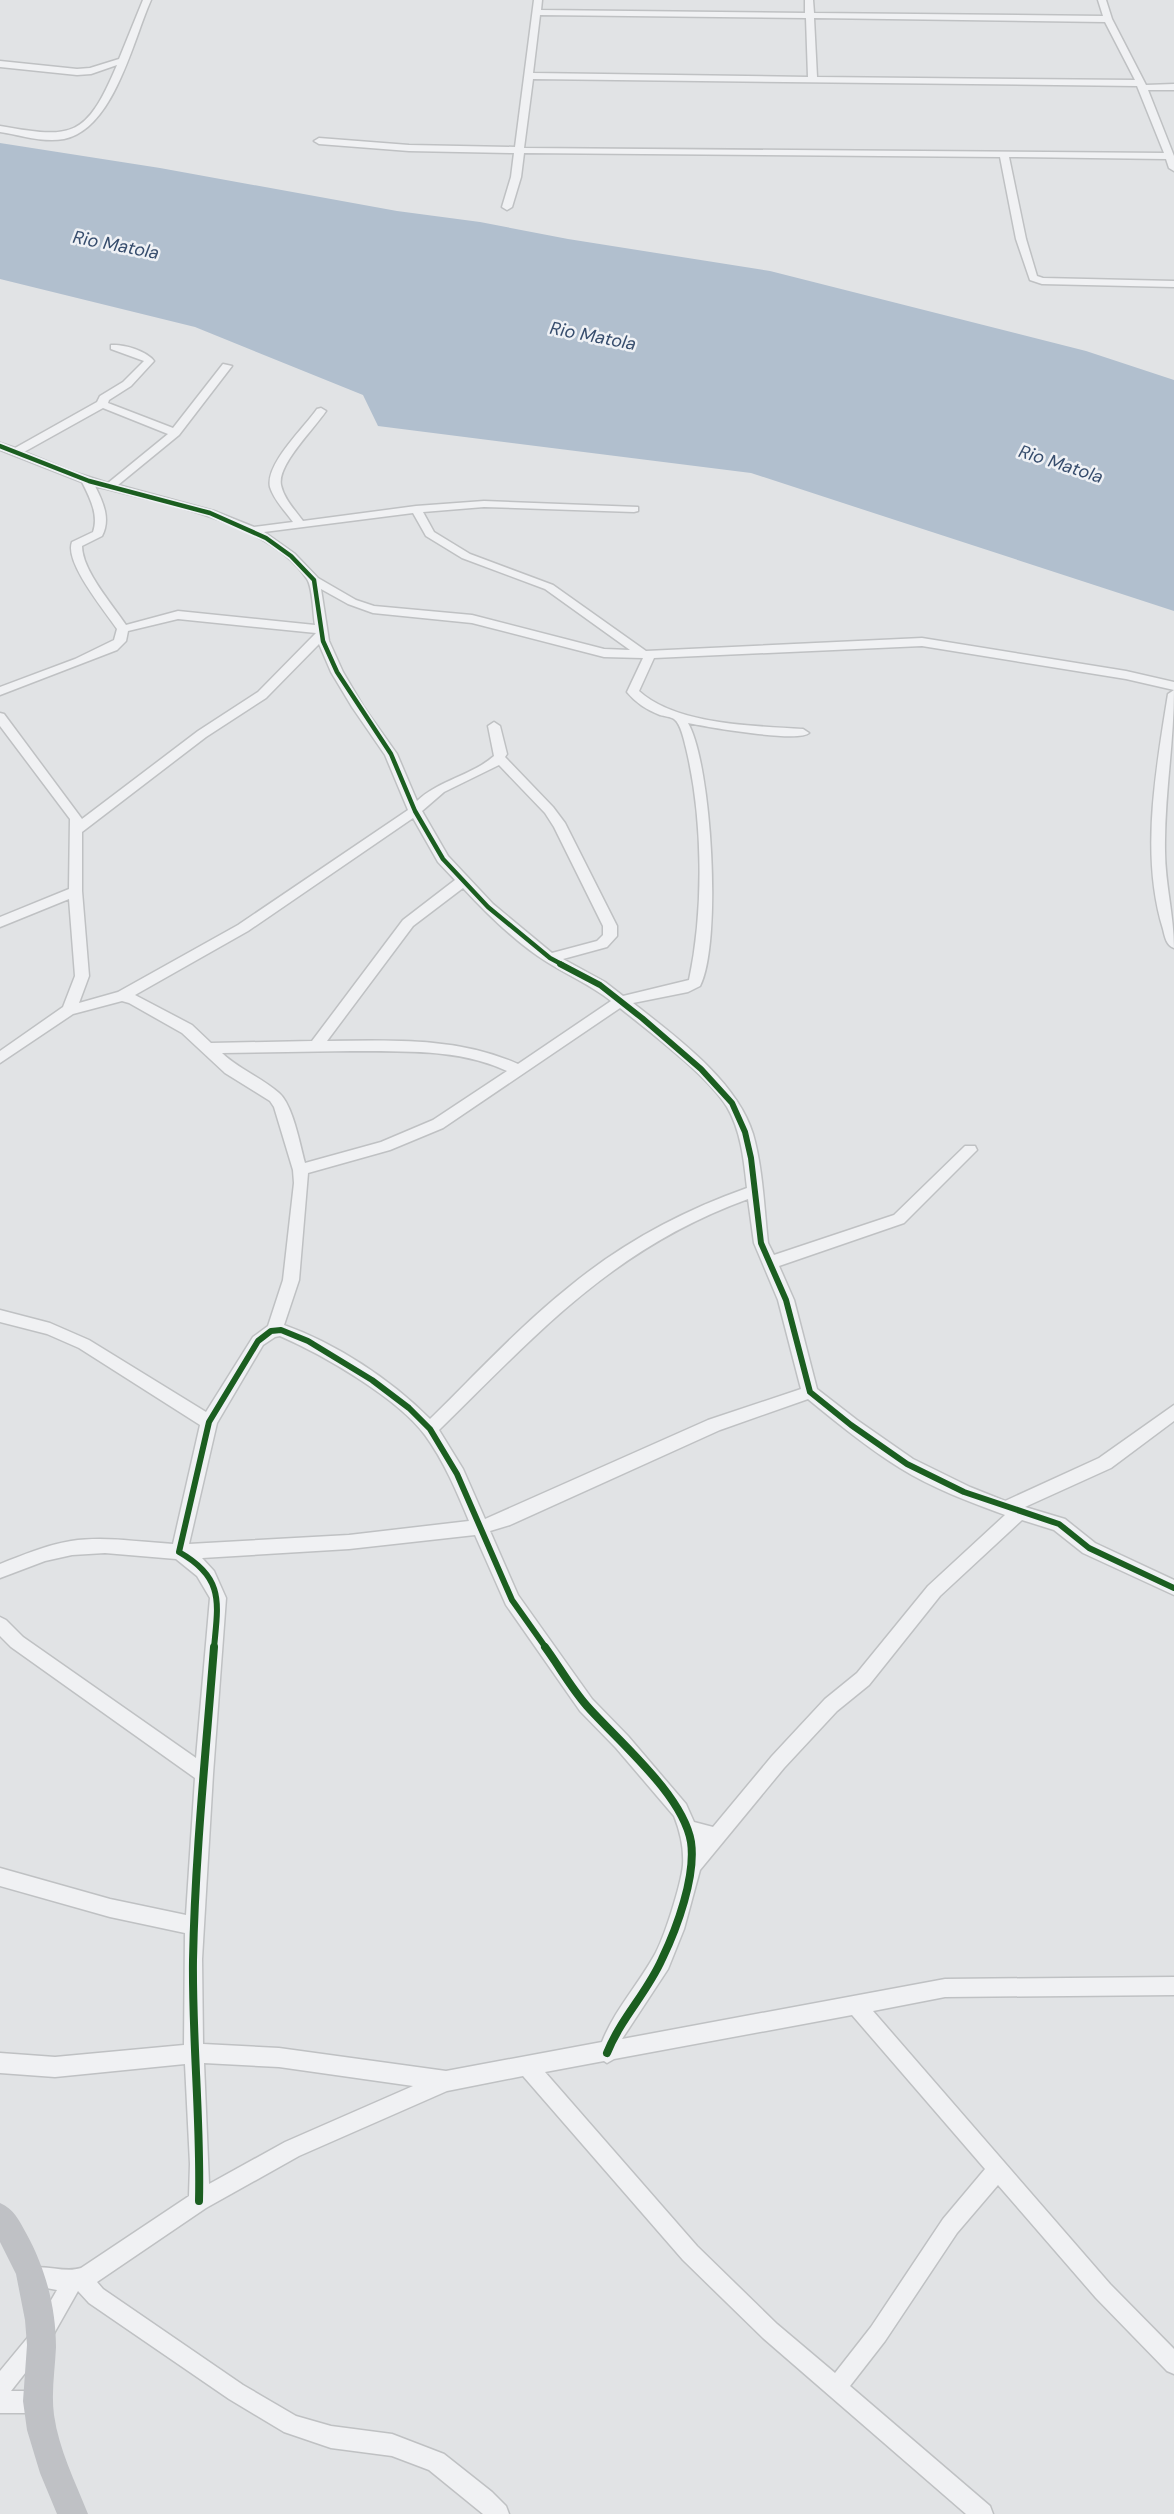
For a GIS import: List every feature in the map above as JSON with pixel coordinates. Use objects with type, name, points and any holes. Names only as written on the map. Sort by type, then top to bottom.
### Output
[{"type":"street","points":[[0,129],[60,137],[74,133],[95,114],[124,60],[147,0]]},
{"type":"street","points":[[507,207],[516,177],[538,0]]},
{"type":"street","points":[[809,0],[813,80]]},
{"type":"street","points":[[1102,0],[1108,19],[1142,85],[1174,168]]},
{"type":"street","points":[[536,12],[1108,19]]},
{"type":"street","points":[[0,64],[84,72],[124,60]]},
{"type":"street","points":[[528,76],[1174,87]]},
{"type":"street","points":[[319,141],[409,148],[519,150],[1169,156]]},
{"type":"street","points":[[1004,154],[1021,239],[1033,278],[1042,281],[1174,284]]},
{"type":"street","points":[[15,453],[102,404],[104,398],[127,384],[149,361],[146,357],[115,347]]},
{"type":"street","points":[[109,487],[175,433],[227,366]]},
{"type":"street","points":[[102,404],[175,433]]},
{"type":"street","points":[[300,524],[278,492],[277,468],[280,459],[301,439],[321,411]]},
{"type":"street","points":[[0,446],[87,481],[187,505],[257,530],[275,543],[314,580],[352,602],[373,609],[472,619],[588,650],[647,655],[922,642],[1125,675],[1174,686]]},
{"type":"street","points":[[0,691],[79,662],[113,647],[120,641],[123,628],[89,578],[75,552],[76,544],[98,534],[101,528],[100,512],[87,481]]},
{"type":"street","points":[[257,530],[416,509],[495,503],[634,509]]},
{"type":"street","points":[[416,509],[430,534],[443,543],[466,556],[549,587],[647,655]]},
{"type":"street","points":[[314,580],[321,631],[337,672],[358,707],[392,754],[415,811],[442,859],[488,907],[550,958],[600,985],[621,1001],[700,1069],[732,1103],[745,1132],[751,1158],[761,1243],[786,1300],[810,1392],[851,1425],[907,1464],[964,1492],[1059,1524],[1089,1548],[1174,1588]]},
{"type":"street","points":[[123,628],[178,615],[321,631]]},
{"type":"street","points":[[78,829],[202,734],[262,695],[321,631]]},
{"type":"street","points":[[647,655],[633,692],[645,702],[680,717],[736,728],[803,734]]},
{"type":"street","points":[[1174,694],[1168,728],[1158,861],[1162,898],[1174,943]]},
{"type":"street","points":[[0,717],[74,815],[78,829],[75,891],[82,976],[69,1010]]},
{"type":"street","points":[[300,1170],[385,1146],[438,1124],[621,1001],[688,987],[695,983],[706,889],[705,835],[697,773],[688,728],[680,717]]},
{"type":"street","points":[[494,726],[501,754],[500,759]]},
{"type":"street","points":[[0,1058],[69,1010],[122,996],[243,928],[415,811],[443,788],[500,759]]},
{"type":"street","points":[[500,759],[549,810],[560,826],[610,926],[610,936],[602,944],[550,958]]},
{"type":"street","points":[[316,1046],[408,922],[462,882]]},
{"type":"street","points":[[0,922],[75,891]]},
{"type":"street","points":[[122,996],[153,1008],[187,1029],[230,1069],[275,1097],[281,1105],[300,1170],[291,1281],[275,1329]]},
{"type":"street","points":[[210,1048],[316,1046],[443,1048],[488,1056],[519,1070]]},
{"type":"street","points":[[769,1263],[892,1224],[905,1215],[970,1150]]},
{"type":"street","points":[[430,1429],[549,1313],[596,1273],[663,1229],[727,1200],[754,1191]]},
{"type":"street","points":[[0,1316],[50,1329],[84,1344],[209,1422]]},
{"type":"street","points":[[179,1551],[209,1422],[258,1341],[266,1333],[280,1329],[308,1341],[372,1380],[409,1408],[430,1429],[457,1474],[512,1600],[586,1705],[622,1742],[680,1810],[688,1829],[692,1866],[675,1929],[661,1962],[624,2015],[607,2053]]},
{"type":"street","points":[[0,1571],[44,1554],[72,1548],[105,1546],[179,1551],[349,1542],[482,1527],[504,1520],[714,1425],[810,1392]]},
{"type":"street","points":[[692,1866],[778,1762],[831,1705],[863,1679],[934,1590],[1013,1510],[1105,1463],[1174,1412]]},
{"type":"street","points":[[179,1551],[196,1561],[204,1569],[213,1582],[218,1598],[195,1926],[194,2054],[200,2164],[199,2201]]},
{"type":"street","points":[[0,1626],[17,1642],[204,1774]]},
{"type":"street","points":[[688,1829],[717,1837]]},
{"type":"street","points":[[0,1877],[110,1908],[195,1926]]},
{"type":"street","points":[[0,2388],[41,2337],[80,2279],[199,2201],[292,2149],[446,2081],[528,2068],[945,1988],[1174,1986]]},
{"type":"street","points":[[856,2005],[1103,2291],[1174,2364]]},
{"type":"street","points":[[0,2063],[18,2067],[53,2067],[194,2054],[224,2054],[292,2060],[446,2081]]},
{"type":"street","points":[[528,2068],[690,2253],[770,2331],[982,2514]]},
{"type":"street","points":[[836,2388],[878,2334],[950,2226],[999,2168]]},
{"type":"street","points":[[0,2217],[19,2244],[32,2277],[41,2337],[38,2402],[51,2468],[73,2514]]},
{"type":"street","points":[[32,2277],[80,2279],[96,2296],[236,2392],[291,2425],[331,2437],[392,2445],[435,2462],[484,2500],[498,2514]]},
{"type":"street","points":[[0,2402],[38,2402]]},
{"type":"water","name":"Rio Matola","points":[[0,143],[160,168],[397,211],[480,222],[568,239],[770,271],[1086,351],[1174,380],[1174,611],[751,473],[378,426],[363,395],[195,327],[0,279]]},
{"type":"cycle path","points":[[0,446],[89,481],[210,513],[266,538],[291,556],[314,580],[323,641],[337,672],[391,754],[415,811],[443,859],[488,907],[550,958],[600,985],[642,1018],[701,1069],[732,1103],[745,1132],[751,1158],[761,1243],[786,1300],[810,1392],[851,1425],[907,1464],[964,1492],[1059,1524],[1089,1548],[1174,1588]]},
{"type":"cycle path","points":[[199,2201],[200,2164],[194,2054],[193,1959],[204,1774],[218,1598],[203,1570],[179,1552],[209,1422],[258,1341],[271,1331],[281,1330],[308,1341],[372,1380],[409,1408],[430,1429],[457,1474],[512,1600],[586,1705],[622,1742],[680,1810],[691,1843],[692,1866],[675,1929],[661,1962],[616,2030],[607,2053]]}]
